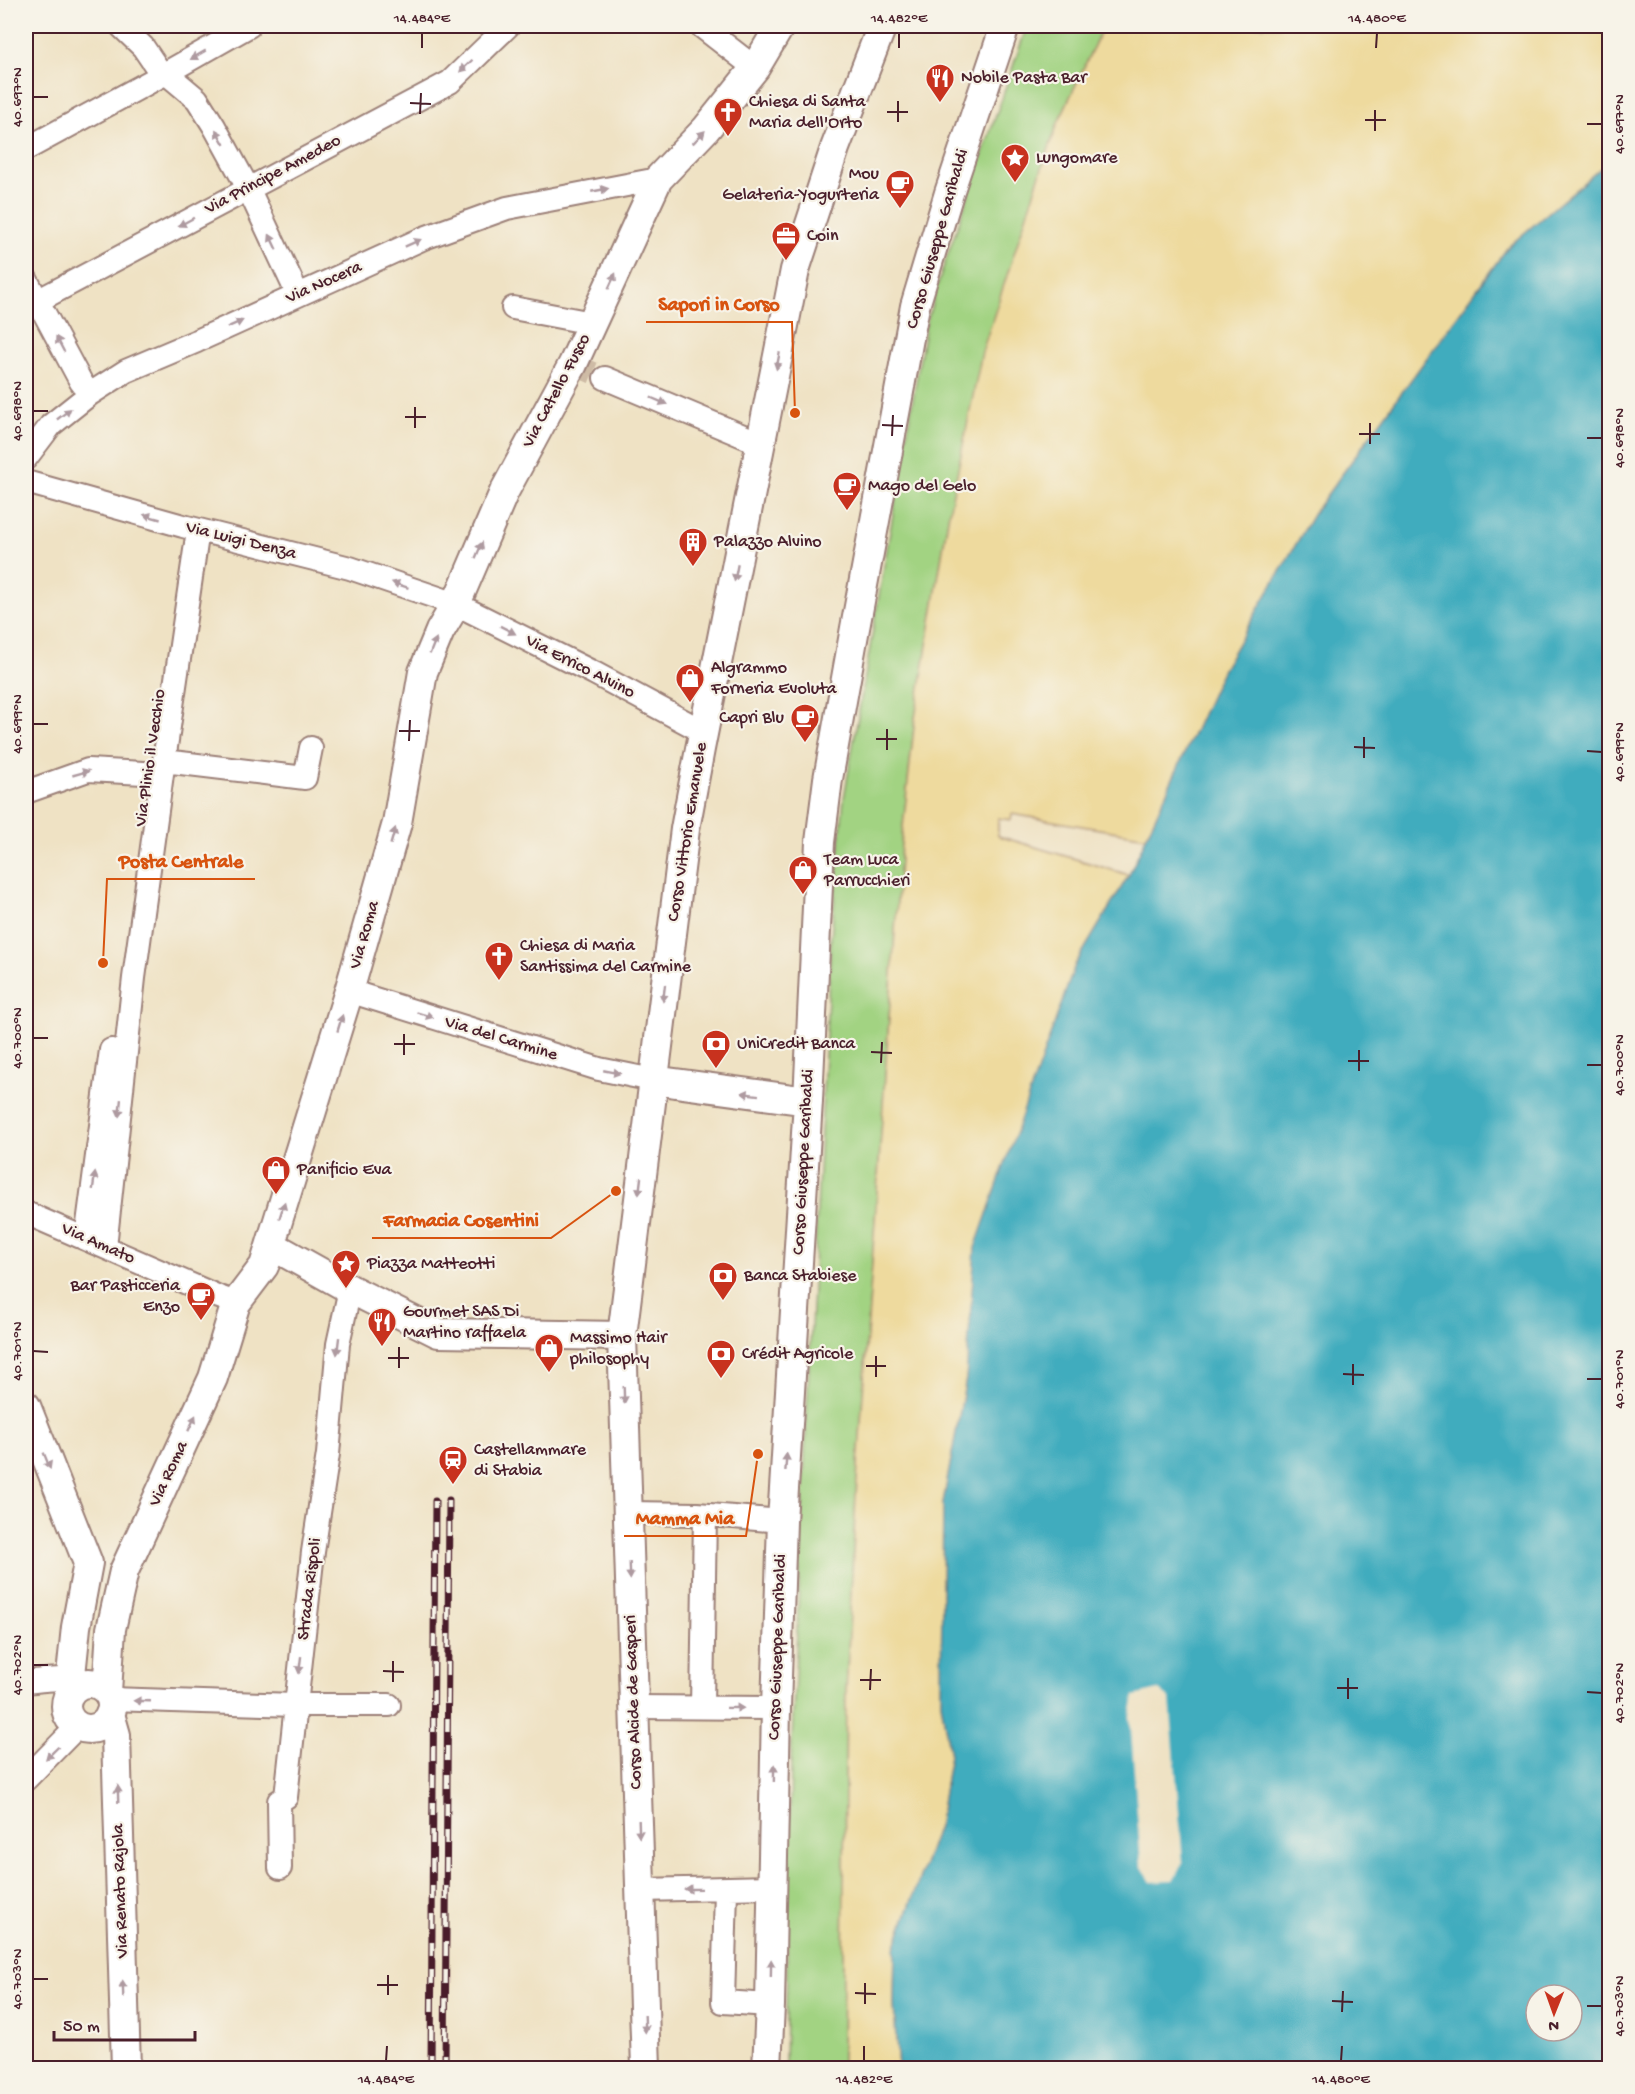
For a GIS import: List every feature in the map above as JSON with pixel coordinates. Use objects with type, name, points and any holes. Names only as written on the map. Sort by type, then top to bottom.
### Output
[{"type":"street","points":[[121,26],[143,47],[164,74],[197,99],[248,188],[298,295]]},
{"type":"street","points":[[26,149],[249,26]]},
{"type":"street","name":"Via Principe Amedeo","points":[[31,304],[450,82],[508,26]]},
{"type":"street","points":[[701,26],[755,68]]},
{"type":"street","name":"Via Catello Fusco","points":[[456,604],[504,492],[573,364],[658,179],[706,129],[755,68],[780,26]]},
{"type":"street","name":"Corso Vittorio Emanuele","points":[[622,1336],[685,829],[795,270],[835,148],[882,26]]},
{"type":"street","name":"Corso Giuseppe Garibaldi","points":[[766,2068],[770,2004],[782,1521],[808,1101],[819,842],[855,628],[915,306],[949,194],[1005,26]]},
{"type":"street","name":"Via Nocera","points":[[26,458],[51,425],[90,394],[126,371],[423,238],[507,208],[658,179]]},
{"type":"street","points":[[26,279],[31,304],[90,394]]},
{"type":"street","points":[[513,308],[592,323]]},
{"type":"street","points":[[605,378],[762,444]]},
{"type":"street","name":"Via Luigi Denza","points":[[26,482],[190,528],[350,568],[456,604]]},
{"type":"street","name":"Via Plinio il Vecchio","points":[[96,1243],[190,528]]},
{"type":"street","name":"Via Errico Alvino","points":[[456,604],[594,673],[704,732]]},
{"type":"street","name":"Via Roma","points":[[109,1702],[111,1629],[124,1571],[213,1378],[236,1303],[269,1256],[350,991],[397,823],[423,672],[440,631],[456,604]]},
{"type":"street","points":[[26,792],[88,770],[158,770],[305,778],[312,748]]},
{"type":"street","name":"Via del Carmine","points":[[350,991],[599,1069],[653,1080]]},
{"type":"street","points":[[653,1080],[808,1101]]},
{"type":"street","name":"Via Amato","points":[[26,1213],[236,1303]]},
{"type":"street","points":[[269,1256],[350,1289],[438,1333],[622,1336]]},
{"type":"street","name":"Strada Rispoli","points":[[280,1868],[279,1801],[286,1797],[314,1552],[328,1454],[338,1344],[350,1289]]},
{"type":"street","name":"Corso Alcide de Gasperi","points":[[622,1336],[646,2068]]},
{"type":"street","points":[[26,1406],[88,1563],[96,1570],[110,1573],[124,1571]]},
{"type":"street","points":[[628,1513],[705,1515],[782,1521]]},
{"type":"street","points":[[702,1707],[705,1515]]},
{"type":"street","points":[[26,1682],[56,1678],[73,1686],[95,1684],[109,1702],[106,1720],[93,1728],[78,1726],[68,1715],[66,1708],[73,1686],[76,1627],[88,1563]]},
{"type":"street","points":[[76,1627],[87,1619],[101,1620],[111,1629]]},
{"type":"street","points":[[109,1702],[296,1706],[389,1705]]},
{"type":"street","name":"Via Renato Rajola","points":[[109,1702],[116,1735],[126,2068]]},
{"type":"street","points":[[634,1707],[776,1708]]},
{"type":"street","points":[[26,1779],[78,1726]]},
{"type":"street","points":[[640,1890],[772,1887]]},
{"type":"street","points":[[726,1889],[723,2001],[770,2004]]},
{"type":"green space","points":[[1027,26],[1115,26],[1100,33],[1058,123],[983,352],[949,513],[915,718],[901,845],[856,1495],[846,1693],[842,2068],[785,2068],[791,1763],[809,1366],[831,939],[844,798],[926,324],[942,271]]},
{"type":"sand","points":[[1115,26],[1609,26],[1609,161],[1508,247],[1316,510],[1222,671],[1146,837],[1012,814],[1011,820],[998,818],[998,836],[1129,875],[1075,965],[966,1379],[943,1503],[941,1702],[950,1755],[939,1823],[895,1948],[894,2005],[898,2068],[842,2068],[846,1693],[856,1495],[901,845],[915,718],[949,513],[982,352],[1058,123],[1100,33]]},
{"type":"water","points":[[1609,161],[1609,2068],[898,2068],[894,2005],[895,1948],[939,1823],[950,1755],[941,1702],[943,1503],[966,1379],[975,1248],[1075,965],[1129,875],[1222,671],[1316,510],[1508,247]]},
{"type":"pier","points":[[1159,1690],[1170,1699],[1183,1864],[1173,1881],[1151,1882],[1141,1865],[1130,1716],[1134,1696]]},
{"type":"tunnel","points":[[573,364],[605,378]]},
{"type":"railway","points":[[445,2068],[449,1500]]},
{"type":"railway","points":[[431,2068],[435,1501]]},
{"type":"place","name":"Nobile Pasta Bar","points":[[940,104]]},
{"type":"place","name":"Chiesa di Santa Maria dell'Orto","points":[[728,138]]},
{"type":"place","name":"Lungomare","points":[[1015,184]]},
{"type":"place","name":"Mou Gelateria-Yogurteria","points":[[900,210]]},
{"type":"place","name":"Coin","points":[[786,262]]},
{"type":"place","name":"Sapori in Corso","points":[[795,413]]},
{"type":"place","name":"Mago del Gelo","points":[[847,512]]},
{"type":"place","name":"Palazzo Alvino","points":[[693,568]]},
{"type":"place","name":"Algrammo Forneria Evoluta","points":[[690,704]]},
{"type":"place","name":"Capri Blu","points":[[805,744]]},
{"type":"place","name":"Team Luca Parrucchieri","points":[[803,896]]},
{"type":"place","name":"Posta Centrale","points":[[103,963]]},
{"type":"place","name":"Chiesa di Maria Santissima del Carmine","points":[[499,982]]},
{"type":"place","name":"UniCredit Banca","points":[[716,1070]]},
{"type":"place","name":"Farmacia Cosentini","points":[[616,1191]]},
{"type":"place","name":"Panificio Eva","points":[[276,1196]]},
{"type":"place","name":"Piazza Matteotti","points":[[346,1290]]},
{"type":"place","name":"Banca Stabiese","points":[[723,1302]]},
{"type":"place","name":"Bar Pasticceria Enzo","points":[[201,1322]]},
{"type":"place","name":"Gourmet SAS Di Martino raffaela","points":[[382,1348]]},
{"type":"place","name":"Massimo Hair philosophy","points":[[549,1374]]},
{"type":"place","name":"Crédit Agricole","points":[[721,1380]]},
{"type":"place","name":"Mamma Mia","points":[[758,1454]]},
{"type":"place","name":"Castellammare di Stabia","points":[[453,1486]]}]
